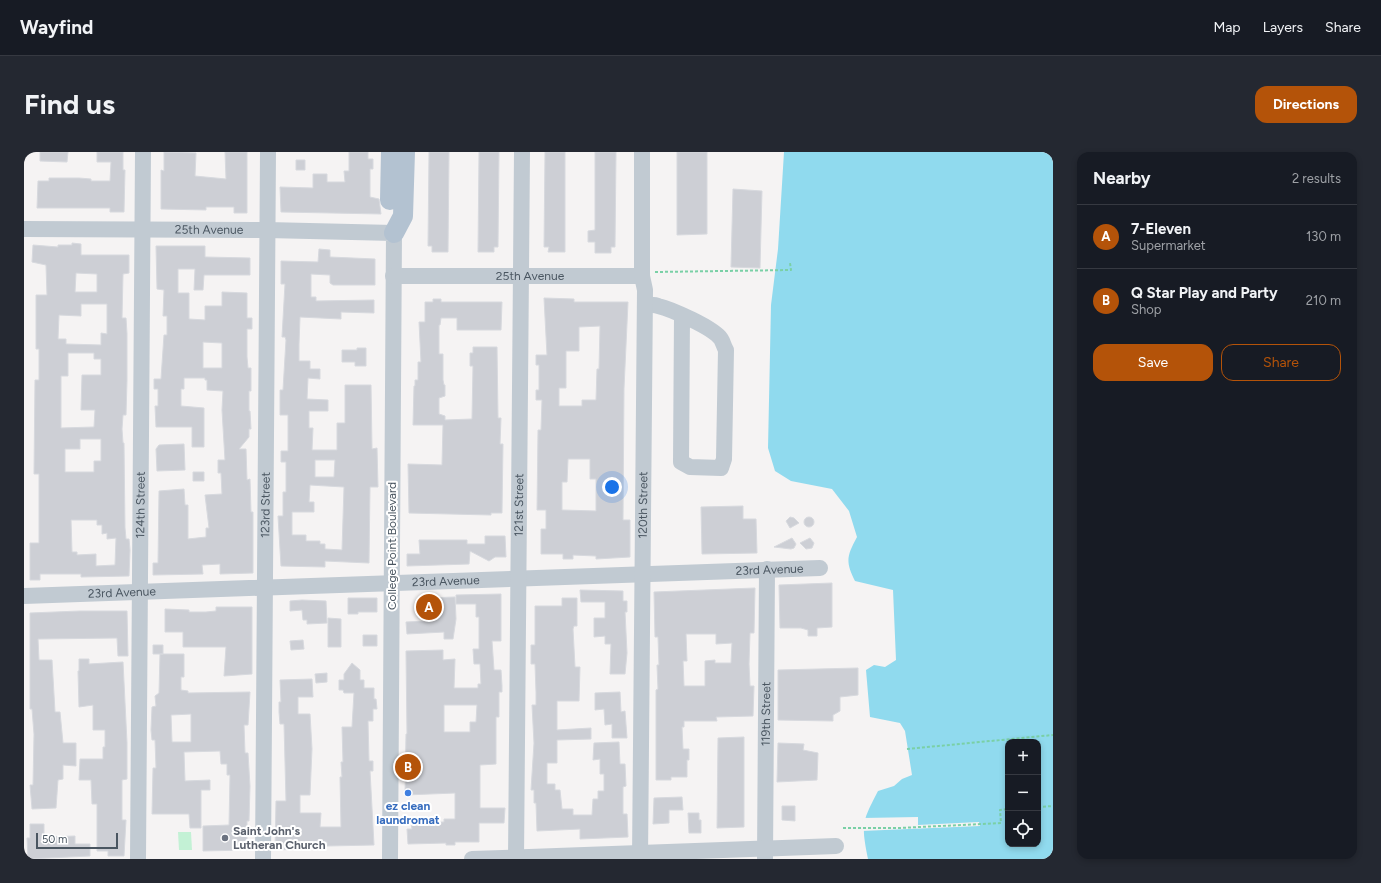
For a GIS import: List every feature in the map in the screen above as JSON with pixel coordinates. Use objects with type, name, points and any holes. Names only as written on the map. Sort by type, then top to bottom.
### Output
[{"type":"main road","name":"College Point Boulevard","points":[[391,152],[389,214],[394,233]]},
{"type":"main road","name":"College Point Boulevard","points":[[394,233],[403,216],[405,152]]},
{"type":"street","name":"124th Street","points":[[138,859],[144,152]]},
{"type":"street","name":"123rd Street","points":[[263,859],[268,152]]},
{"type":"street","name":"121st Street","points":[[516,858],[522,152]]},
{"type":"street","name":"120th Street","points":[[640,856],[645,305],[645,290],[642,274],[642,152]]},
{"type":"street","name":"25th Avenue","points":[[24,229],[267,230],[394,233]]},
{"type":"street","name":"College Point Boulevard","points":[[390,859],[394,233]]},
{"type":"street","name":"25th Avenue","points":[[393,276],[642,274]]},
{"type":"street","points":[[645,305],[656,305],[682,316],[706,328],[720,338],[726,350],[724,459],[720,468],[690,467],[681,462],[682,316]]},
{"type":"street","name":"23rd Avenue","points":[[24,596],[820,568]]},
{"type":"street","name":"119th Street","points":[[765,854],[767,569]]},
{"type":"street","points":[[472,859],[765,854],[836,846]]},
{"type":"path","points":[[642,274],[790,270],[790,263]]},
{"type":"path","points":[[907,749],[1053,735]]},
{"type":"path","points":[[1041,807],[1053,806]]},
{"type":"path","points":[[842,828],[900,828],[1000,823],[1000,810],[1005,809]]},
{"type":"green space","points":[[178,832],[191,832],[192,850],[179,850]]},
{"type":"water","points":[[784,152],[1053,152],[1053,859],[868,859],[864,838],[864,824],[878,791],[894,786],[902,779],[912,775],[905,731],[900,723],[870,717],[866,670],[874,665],[885,667],[896,660],[893,590],[855,581],[848,559],[857,537],[849,511],[832,489],[791,481],[775,471],[768,448],[771,305],[778,249]]},
{"type":"pier","points":[[918,817],[918,825],[979,822],[980,826],[861,831],[863,818]]},
{"type":"building","points":[[40,152],[68,152],[67,162],[40,161]]},
{"type":"building","points":[[97,152],[123,152],[123,170],[125,170],[124,212],[110,212],[110,208],[37,208],[38,181],[49,181],[49,178],[79,178],[91,179],[91,181],[110,181],[111,162],[97,162]]},
{"type":"building","points":[[164,152],[196,153],[195,176],[226,179],[225,152],[247,152],[247,213],[234,213],[234,207],[206,207],[206,210],[161,209],[161,170],[164,171]]},
{"type":"building","points":[[349,152],[368,152],[368,159],[373,159],[373,169],[370,169],[370,197],[379,199],[381,214],[281,212],[280,187],[313,188],[313,174],[327,174],[327,182],[345,182],[344,171],[349,171]]},
{"type":"building","points":[[429,152],[449,152],[448,252],[432,252],[432,246],[428,246]]},
{"type":"building","points":[[479,152],[499,152],[498,247],[494,247],[494,252],[478,252]]},
{"type":"building","points":[[545,152],[565,152],[565,252],[548,252],[549,247],[544,247]]},
{"type":"building","points":[[595,152],[616,152],[615,247],[611,247],[611,253],[595,253],[595,242],[588,242],[588,231],[595,230]]},
{"type":"building","points":[[677,152],[707,152],[707,234],[677,235]]},
{"type":"building","points":[[296,160],[305,160],[305,170],[296,170]]},
{"type":"building","points":[[733,189],[762,191],[760,268],[731,267]]},
{"type":"building","points":[[72,243],[81,244],[81,255],[129,255],[129,273],[123,274],[122,318],[126,318],[127,380],[126,415],[123,415],[122,429],[124,443],[125,528],[126,539],[129,539],[130,550],[129,576],[81,577],[81,574],[40,574],[40,580],[30,580],[30,543],[39,543],[39,474],[34,474],[35,380],[39,380],[39,349],[36,349],[36,295],[47,295],[46,265],[32,262],[33,245],[58,247],[58,245],[72,245]],"holes":[[[76,273],[97,274],[97,292],[75,292]],[[81,304],[107,304],[107,334],[101,333],[101,345],[66,344],[66,339],[58,339],[59,315],[81,316]],[[68,353],[94,353],[94,359],[101,359],[101,375],[82,375],[81,410],[95,410],[94,427],[61,428],[61,376],[68,376]],[[80,439],[101,439],[101,461],[94,461],[94,472],[65,472],[65,449],[80,449]],[[71,520],[97,520],[97,525],[102,525],[102,534],[107,533],[107,539],[116,538],[115,565],[96,566],[96,554],[77,555],[77,552],[72,552]]]},
{"type":"building","points":[[156,246],[205,246],[205,257],[250,258],[250,275],[204,275],[203,290],[194,290],[195,269],[178,269],[178,293],[189,293],[189,319],[205,320],[205,306],[222,306],[222,292],[247,293],[247,318],[252,318],[252,329],[247,329],[248,368],[251,368],[249,411],[251,429],[249,429],[249,437],[239,449],[246,449],[247,480],[250,479],[251,512],[253,512],[253,573],[220,574],[220,564],[202,565],[203,574],[153,575],[153,563],[158,563],[159,491],[184,489],[185,505],[188,505],[188,539],[206,537],[206,528],[209,528],[205,495],[222,494],[221,473],[218,473],[218,460],[225,460],[222,410],[223,391],[207,390],[207,380],[205,380],[205,378],[184,378],[184,389],[181,389],[181,406],[204,408],[204,447],[192,447],[192,427],[156,427],[155,406],[158,406],[158,389],[154,389],[154,379],[161,379],[164,335],[167,335],[167,316],[163,316],[164,290],[157,289]],"holes":[[[203,342],[222,343],[222,368],[203,368]]]},
{"type":"building","points":[[319,249],[330,250],[330,257],[375,259],[375,285],[333,285],[330,283],[330,275],[311,274],[311,297],[316,297],[316,301],[374,300],[374,313],[341,312],[341,319],[300,317],[299,344],[299,361],[310,361],[310,369],[320,369],[320,379],[308,378],[307,399],[328,400],[328,411],[309,411],[309,428],[313,428],[312,450],[337,450],[337,423],[345,423],[345,385],[371,385],[372,449],[377,448],[378,487],[370,487],[369,563],[325,561],[325,567],[281,566],[278,516],[283,516],[283,492],[286,492],[286,462],[281,462],[281,451],[288,451],[288,415],[280,415],[280,390],[283,390],[286,340],[285,337],[282,337],[285,284],[281,284],[281,261],[318,262]],"holes":[[[315,460],[335,460],[334,477],[315,477]],[[310,485],[344,487],[342,550],[325,549],[325,544],[320,544],[320,541],[306,541],[306,535],[292,535],[292,512],[314,512],[314,502],[309,502]]]},
{"type":"building","points":[[544,298],[574,299],[574,302],[628,302],[624,388],[623,520],[630,520],[630,557],[596,559],[596,556],[573,555],[573,559],[563,559],[563,554],[541,554],[541,529],[546,529],[546,510],[537,510],[538,430],[541,430],[542,400],[536,400],[536,390],[539,390],[539,365],[536,365],[536,355],[547,355]],"holes":[[[600,326],[599,369],[597,369],[596,400],[582,400],[582,406],[559,406],[559,388],[566,388],[566,351],[579,351],[579,327]],[[568,459],[590,459],[590,479],[596,479],[596,511],[562,510],[562,482],[567,482]]]},
{"type":"building","points":[[433,299],[441,299],[441,302],[502,302],[501,330],[457,330],[457,318],[441,318],[439,325],[439,354],[443,354],[443,380],[445,385],[445,396],[439,398],[439,414],[445,416],[445,420],[472,419],[473,366],[470,366],[470,353],[473,353],[473,347],[497,347],[498,418],[501,418],[500,444],[503,444],[502,513],[491,513],[491,515],[409,513],[408,464],[442,465],[443,425],[413,425],[414,386],[415,380],[418,380],[418,362],[421,362],[419,322],[425,322],[425,302],[433,302]]},
{"type":"building","points":[[357,348],[366,348],[366,366],[355,366],[355,362],[342,362],[342,350],[357,350]]},
{"type":"building","points":[[184,444],[185,470],[157,471],[156,449],[159,445]]},
{"type":"building","points":[[193,472],[204,472],[204,481],[193,481]]},
{"type":"building","points":[[743,506],[743,519],[756,519],[757,553],[702,554],[701,507]]},
{"type":"building","points":[[790,517],[794,518],[799,523],[790,528],[786,521]]},
{"type":"building","points":[[807,517],[811,517],[813,518],[813,526],[807,527],[804,524],[804,520]]},
{"type":"building","points":[[485,536],[505,536],[506,557],[495,557],[489,561],[470,551],[469,564],[407,566],[407,554],[420,554],[419,540],[467,540],[467,544],[485,544]]},
{"type":"building","points":[[792,538],[796,544],[794,548],[774,547]]},
{"type":"building","points":[[810,538],[814,543],[812,548],[806,549],[800,543]]},
{"type":"building","points":[[832,583],[832,627],[817,628],[817,636],[808,636],[808,630],[801,628],[780,628],[779,585]]},
{"type":"building","points":[[755,588],[754,633],[750,633],[749,664],[750,686],[754,686],[753,716],[716,717],[717,721],[684,721],[684,727],[682,727],[683,749],[689,749],[689,760],[687,760],[687,777],[671,777],[671,780],[656,780],[656,690],[658,689],[657,665],[659,665],[658,637],[655,637],[654,592]],"holes":[[[686,634],[716,634],[716,644],[732,643],[731,663],[715,663],[715,660],[705,661],[705,686],[684,686],[683,661],[687,661]]]},
{"type":"building","points":[[580,590],[623,591],[623,601],[627,601],[627,612],[625,612],[627,653],[625,674],[610,674],[611,644],[605,644],[605,636],[594,637],[594,618],[605,618],[605,602],[581,602]]},
{"type":"building","points":[[501,594],[501,641],[492,641],[494,670],[501,670],[502,686],[502,692],[499,692],[499,717],[496,717],[496,764],[480,765],[480,808],[505,808],[504,823],[479,823],[479,842],[455,842],[455,845],[446,845],[446,843],[408,844],[407,829],[412,829],[411,823],[444,822],[444,819],[455,819],[455,793],[405,795],[407,734],[406,651],[443,650],[443,660],[455,659],[454,688],[478,688],[478,684],[481,684],[480,664],[474,664],[473,649],[479,649],[479,617],[476,617],[476,604],[456,604],[456,595]],"holes":[[[444,705],[477,705],[476,722],[470,722],[470,732],[444,732]]]},
{"type":"building","points":[[455,597],[456,619],[453,639],[444,639],[444,632],[407,634],[406,622],[427,621],[426,598]]},
{"type":"building","points":[[348,598],[377,598],[377,612],[358,612],[358,614],[348,614]]},
{"type":"building","points":[[562,598],[577,598],[577,626],[574,626],[573,629],[575,667],[580,667],[579,701],[557,701],[557,730],[591,728],[591,739],[557,740],[557,763],[547,763],[547,784],[555,784],[555,790],[560,790],[562,809],[573,809],[573,815],[592,815],[593,799],[598,799],[598,791],[604,791],[604,774],[600,774],[600,759],[593,760],[594,743],[619,742],[620,764],[625,764],[626,786],[623,787],[623,814],[627,814],[628,837],[580,839],[580,829],[537,831],[536,803],[534,803],[534,790],[531,790],[534,743],[532,705],[536,705],[536,692],[535,664],[531,664],[531,645],[535,645],[535,606],[562,606]]},
{"type":"building","points":[[290,601],[326,601],[327,623],[307,624],[307,620],[303,620],[302,610],[290,611]]},
{"type":"building","points":[[216,607],[252,607],[252,674],[224,676],[226,647],[183,647],[183,632],[165,632],[165,609],[189,610],[189,612],[206,612],[216,611]]},
{"type":"building","points":[[127,611],[128,656],[118,656],[117,638],[38,639],[39,660],[52,660],[55,712],[60,712],[63,743],[76,743],[76,766],[63,765],[63,779],[58,780],[56,808],[32,809],[30,785],[33,785],[34,734],[32,709],[30,709],[30,613]]},
{"type":"building","points":[[328,618],[341,619],[341,647],[328,647]]},
{"type":"building","points":[[363,635],[377,635],[377,646],[363,646]]},
{"type":"building","points":[[303,640],[304,649],[291,650],[290,641]]},
{"type":"building","points":[[153,645],[163,645],[163,654],[153,654]]},
{"type":"building","points":[[160,654],[184,654],[184,677],[181,677],[181,690],[188,691],[188,693],[250,692],[248,725],[244,725],[245,753],[248,753],[250,786],[249,821],[247,821],[247,850],[203,851],[203,826],[229,825],[230,775],[227,775],[227,764],[221,764],[220,751],[184,752],[185,781],[210,780],[210,790],[201,790],[201,828],[190,828],[189,814],[152,814],[153,768],[156,768],[155,740],[152,740],[151,730],[152,707],[156,706],[155,696],[159,693]],"holes":[[[191,714],[191,742],[172,742],[171,715]]]},
{"type":"building","points":[[79,659],[89,659],[89,664],[123,662],[127,743],[127,779],[122,780],[122,820],[126,820],[124,856],[108,856],[108,851],[97,851],[97,804],[92,804],[91,780],[79,780],[80,759],[103,759],[105,730],[93,730],[93,705],[79,707]]},
{"type":"building","points":[[352,663],[360,670],[360,680],[364,680],[364,688],[374,688],[374,699],[376,699],[377,709],[373,709],[373,721],[368,721],[369,761],[373,761],[373,771],[370,771],[374,845],[327,846],[327,842],[300,842],[300,849],[275,850],[276,801],[286,801],[284,724],[280,724],[279,712],[279,702],[281,702],[280,680],[312,679],[313,697],[298,697],[298,714],[310,714],[312,749],[310,795],[300,795],[300,813],[321,813],[320,827],[341,827],[340,777],[342,777],[341,762],[343,762],[342,727],[352,727],[354,693],[344,693],[343,690],[339,690],[339,680],[344,680],[344,674]]},
{"type":"building","points":[[858,668],[858,695],[840,697],[840,711],[833,715],[833,721],[778,720],[778,670]]},
{"type":"building","points":[[327,673],[327,682],[316,683],[315,674]]},
{"type":"building","points":[[620,692],[621,712],[625,711],[627,738],[612,738],[612,724],[605,725],[604,709],[595,710],[595,693]]},
{"type":"building","points":[[744,737],[744,827],[717,828],[718,738]]},
{"type":"building","points":[[778,743],[804,744],[803,750],[818,753],[817,780],[777,782]]},
{"type":"building","points":[[682,797],[683,810],[669,810],[669,823],[653,824],[654,798]]},
{"type":"building","points":[[782,806],[795,806],[795,821],[782,820]]},
{"type":"building","points":[[688,813],[699,813],[699,820],[701,820],[701,833],[689,833]]},
{"type":"building","points":[[30,824],[44,824],[44,837],[75,836],[75,844],[90,844],[90,856],[28,859],[27,838],[30,838]]},
{"type":"place","name":"7-Eleven","points":[[429,607]]},
{"type":"place","name":"Q Star Play and Party","points":[[408,767]]},
{"type":"place","name":"ez clean laundromat","points":[[408,793]]},
{"type":"place","name":"Saint John's Lutheran Church","points":[[225,838]]}]
